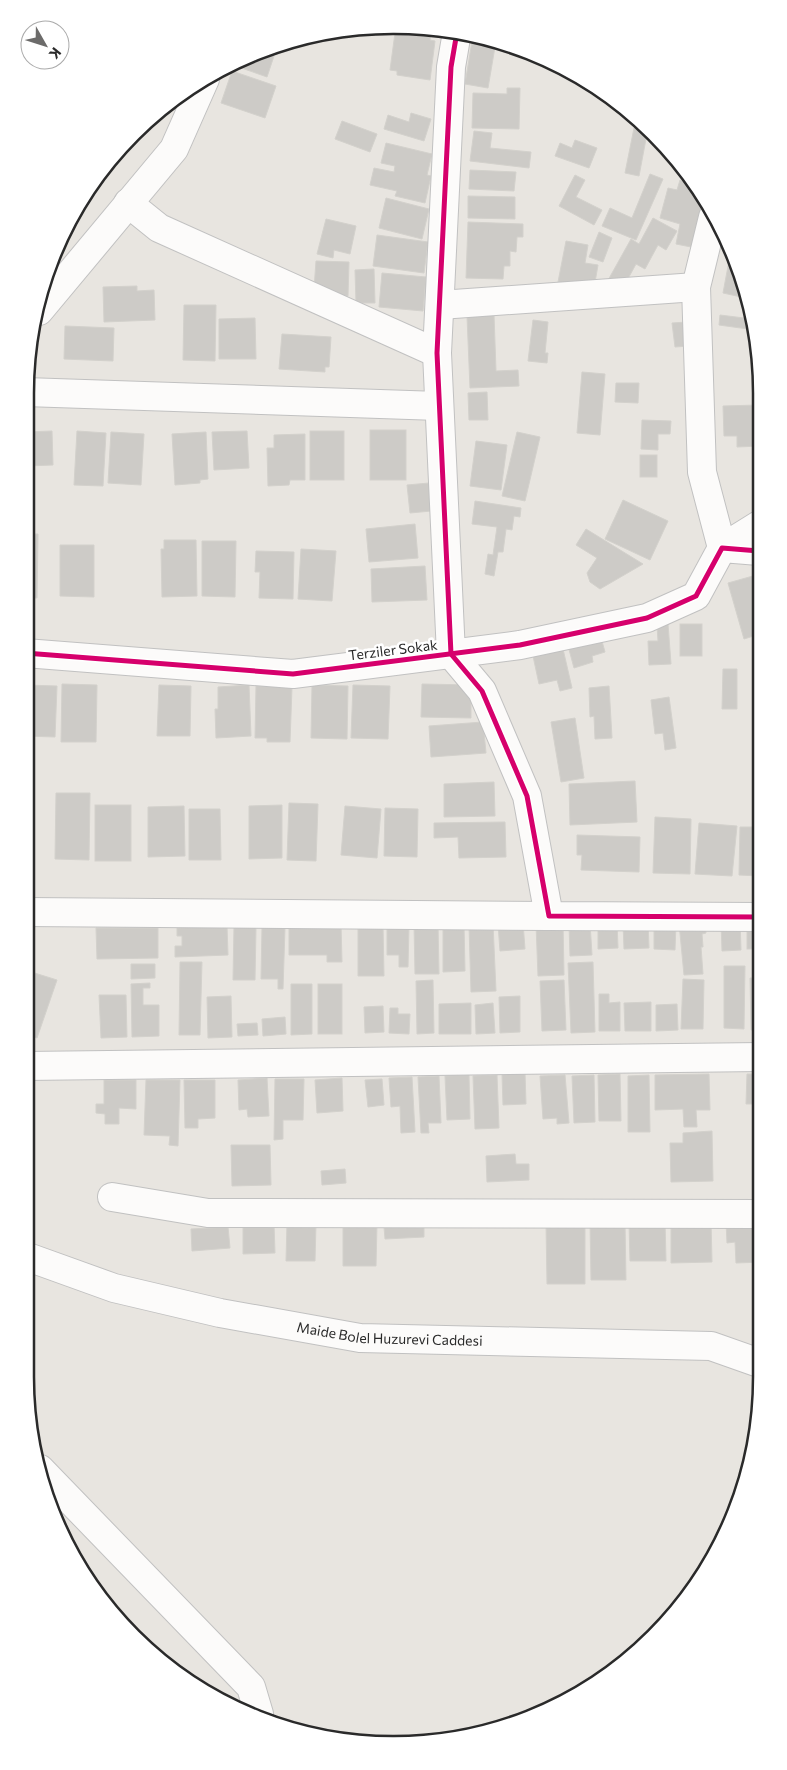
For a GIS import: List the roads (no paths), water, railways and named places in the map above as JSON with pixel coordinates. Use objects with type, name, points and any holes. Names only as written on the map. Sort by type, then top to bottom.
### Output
[{"type":"street","points":[[456,40],[451,67],[437,353],[451,654],[482,691],[527,796],[549,916]]},
{"type":"street","points":[[46,302],[174,150],[200,90]]},
{"type":"street","points":[[128,203],[159,228],[437,353]]},
{"type":"street","points":[[711,225],[696,287],[702,472],[722,548]]},
{"type":"street","points":[[440,305],[696,287]]},
{"type":"street","points":[[34,392],[439,406]]},
{"type":"street","points":[[722,548],[753,529]]},
{"type":"street","points":[[722,548],[753,550]]},
{"type":"street","name":"Terziler Sokak","points":[[34,654],[293,674],[520,645],[647,618],[696,596],[722,548]]},
{"type":"street","points":[[34,912],[753,917]]},
{"type":"street","points":[[34,1066],[753,1057]]},
{"type":"street","points":[[112,1196],[208,1213],[753,1214]]},
{"type":"street","name":"Maide Bolel Huzurevi Caddesi","points":[[34,1259],[114,1288],[220,1313],[360,1338],[711,1346],[753,1361]]},
{"type":"street","points":[[48,1478],[251,1687],[258,1710]]}]
